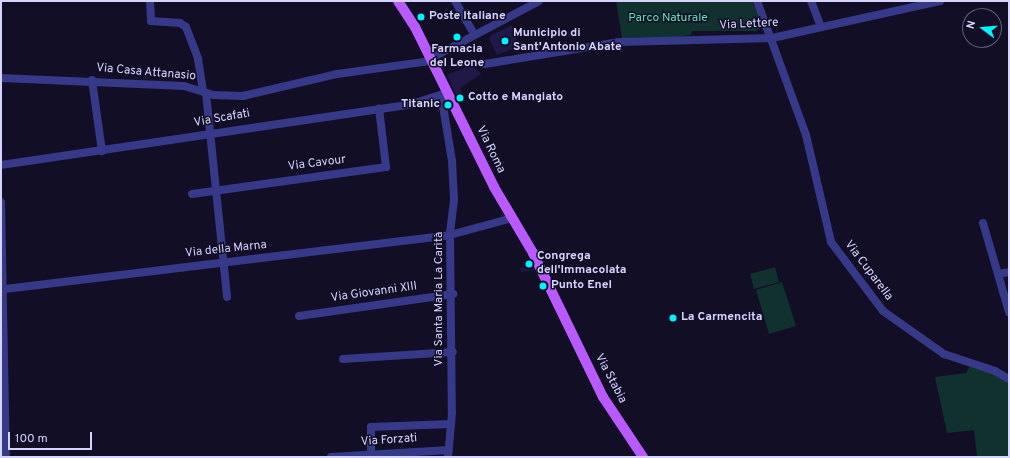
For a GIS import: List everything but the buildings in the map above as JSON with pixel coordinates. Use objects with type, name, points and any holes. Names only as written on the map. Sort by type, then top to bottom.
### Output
[{"type":"main road","name":"Via Roma","points":[[398,1],[415,27],[445,93],[452,101],[561,309]]},
{"type":"main road","name":"Via Stabia","points":[[561,309],[603,397],[643,457]]},
{"type":"street","points":[[150,1],[151,21],[180,23],[186,27],[198,59],[212,133],[227,297]]},
{"type":"street","points":[[455,1],[475,35]]},
{"type":"street","name":"Via Casa Attanasio","points":[[1,78],[92,80],[184,86],[204,92],[229,96],[266,92],[337,74],[429,60],[539,1]]},
{"type":"street","name":"Via Cuparella","points":[[757,1],[772,38],[806,135],[831,242],[883,311],[944,354],[995,371],[1009,378]]},
{"type":"street","points":[[811,1],[821,27]]},
{"type":"street","name":"Via Lettere","points":[[485,64],[619,42],[772,38],[940,1]]},
{"type":"street","points":[[92,80],[102,150]]},
{"type":"street","name":"Via Scafati","points":[[1,166],[412,104],[445,93]]},
{"type":"street","name":"Via Santa Maria La Carità","points":[[445,93],[443,106],[452,161],[454,200],[450,235],[453,294],[453,352],[449,453]]},
{"type":"street","name":"Via Cavour","points":[[192,194],[386,167],[379,108]]},
{"type":"street","points":[[1,202],[5,289],[3,323],[4,455]]},
{"type":"street","name":"Via della Marna","points":[[5,289],[225,264],[397,240],[450,235],[512,218]]},
{"type":"street","points":[[983,223],[1009,312]]},
{"type":"street","points":[[998,274],[1009,272]]},
{"type":"street","name":"Via Giovanni XIII","points":[[299,316],[453,294]]},
{"type":"street","points":[[343,359],[453,352]]},
{"type":"street","points":[[371,454],[371,427],[451,424]]},
{"type":"street","name":"Via Forzati","points":[[331,457],[371,454],[449,453]]},
{"type":"green space","name":"Parco Naturale","points":[[616,1],[752,1],[762,21],[761,28],[756,31],[692,31],[691,35],[677,37],[622,38]]},
{"type":"green space","points":[[775,267],[779,282],[754,289],[750,274]]},
{"type":"green space","points":[[782,282],[796,326],[769,334],[756,290]]},
{"type":"green space","points":[[970,366],[999,376],[1009,383],[1009,457],[977,457],[974,430],[947,433],[935,377],[966,373]]},
{"type":"place","name":"Poste Italiane","points":[[421,17]]},
{"type":"place","name":"Farmacia del Leone","points":[[457,37]]},
{"type":"place","name":"Municipio di Sant'Antonio Abate","points":[[505,41]]},
{"type":"place","name":"Cotto e Mangiato","points":[[460,98]]},
{"type":"place","name":"Titanic","points":[[448,105]]},
{"type":"place","name":"Congrega dell'Immacolata","points":[[529,264]]},
{"type":"place","name":"Punto Enel","points":[[543,286]]},
{"type":"place","name":"La Carmencita","points":[[673,318]]}]
